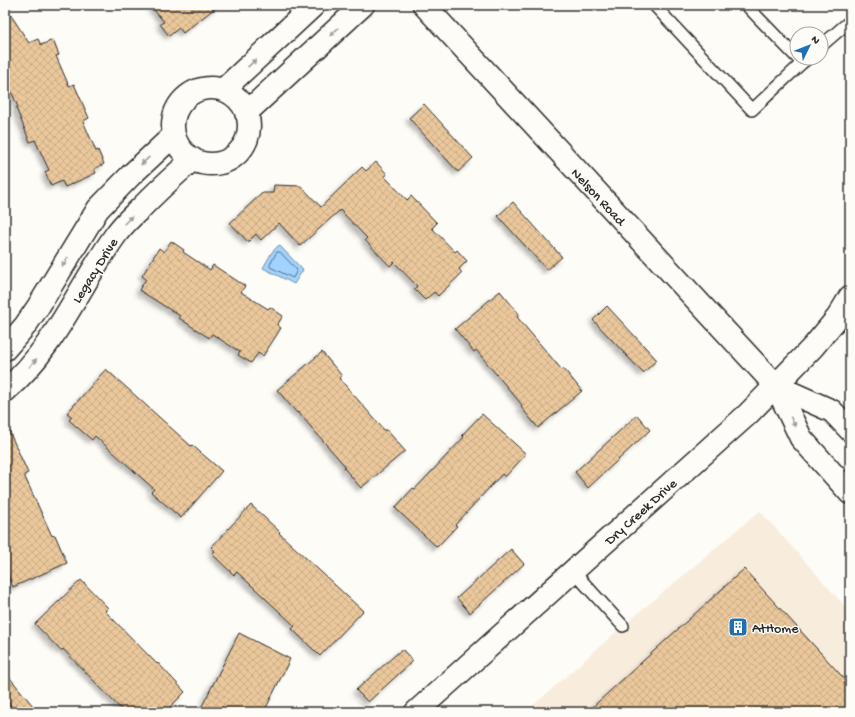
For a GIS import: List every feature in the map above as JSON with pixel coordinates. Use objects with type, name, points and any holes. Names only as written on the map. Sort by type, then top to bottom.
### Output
[{"type":"street","points":[[223,90],[314,5]]},
{"type":"street","points":[[246,113],[363,5]]},
{"type":"street","name":"Nelson Road","points":[[424,5],[776,386],[801,438],[850,493]]},
{"type":"street","points":[[209,88],[229,92],[240,101],[246,113],[249,127],[248,134],[243,145],[235,155],[224,161],[212,163],[199,162],[193,159],[179,147],[174,135],[174,116],[180,103],[196,90],[209,88]]},
{"type":"street","name":"Legacy Drive","points":[[5,349],[34,313],[98,209],[131,175],[174,135]]},
{"type":"street","name":"Legacy Drive","points":[[5,391],[27,370],[49,343],[100,259],[123,225],[193,159]]},
{"type":"street","name":"Dry Creek Drive","points":[[416,712],[748,414],[829,330],[850,297]]},
{"type":"street","name":"Nelson Road","points":[[776,386],[832,411],[850,430]]},
{"type":"lane","points":[[654,5],[752,110],[800,66]]},
{"type":"lane","points":[[746,5],[789,46]]},
{"type":"lane","points":[[829,39],[850,21]]},
{"type":"lane","points":[[573,571],[623,626]]},
{"type":"shaded area","points":[[760,511],[850,612],[850,712],[526,712],[623,626]]},
{"type":"water","points":[[279,245],[303,270],[294,284],[263,268],[272,252]]},
{"type":"building","points":[[150,5],[219,5],[183,33],[179,28],[169,36],[160,24],[164,22]]},
{"type":"building","points":[[5,6],[29,43],[38,39],[41,45],[53,40],[59,55],[56,56],[69,86],[74,84],[89,118],[83,121],[96,151],[98,150],[104,164],[94,169],[96,173],[65,187],[62,181],[51,186],[45,172],[49,170],[35,140],[30,142],[16,108],[18,107],[5,77]]},
{"type":"building","points":[[424,104],[473,158],[458,172],[409,118]]},
{"type":"building","points":[[376,162],[387,174],[385,177],[407,200],[411,196],[437,223],[432,228],[455,252],[457,250],[467,261],[459,269],[462,273],[438,296],[434,292],[425,300],[414,289],[417,286],[394,262],[390,266],[365,240],[367,238],[340,210],[300,246],[279,223],[261,240],[256,234],[248,242],[230,223],[262,193],[273,193],[274,185],[301,186],[321,207],[362,167],[366,171]]},
{"type":"building","points":[[513,202],[562,257],[547,270],[498,216]]},
{"type":"building","points":[[171,241],[184,250],[183,252],[210,270],[213,265],[245,286],[241,292],[268,309],[270,307],[283,316],[277,325],[281,328],[263,356],[258,353],[251,363],[238,355],[240,352],[212,334],[209,338],[179,318],[180,316],[139,290],[146,279],[142,276],[159,248],[164,252]]},
{"type":"building","points":[[500,291],[520,315],[517,317],[582,391],[538,428],[521,407],[522,405],[476,350],[474,352],[455,329]]},
{"type":"building","points":[[607,306],[657,360],[643,373],[593,320]]},
{"type":"building","points":[[322,352],[342,376],[339,378],[385,431],[386,429],[405,451],[361,488],[344,468],[345,466],[277,390]]},
{"type":"building","points":[[106,369],[191,446],[192,445],[222,471],[181,518],[151,492],[154,489],[95,436],[92,440],[69,420],[72,417],[67,413]]},
{"type":"building","points":[[482,414],[526,454],[505,477],[502,474],[437,547],[395,508],[464,437],[462,435]]},
{"type":"building","points":[[637,415],[650,430],[588,488],[575,472]]},
{"type":"building","points":[[5,422],[28,473],[24,475],[52,536],[55,535],[67,563],[13,587],[5,569]]},
{"type":"building","points":[[251,505],[363,611],[320,656],[292,629],[295,626],[237,572],[234,575],[212,554],[215,551],[211,547]]},
{"type":"building","points":[[511,549],[524,564],[470,613],[457,598]]},
{"type":"building","name":"AtHome","points":[[744,569],[850,685],[850,712],[587,712]]},
{"type":"building","points":[[81,580],[108,608],[105,611],[185,692],[165,712],[124,712],[63,649],[61,651],[35,624]]},
{"type":"building","points":[[239,633],[290,659],[264,712],[199,712]]},
{"type":"building","points":[[402,649],[413,661],[368,702],[356,690]]},
{"type":"building","points":[[5,672],[38,712],[16,712],[5,698]]},
{"type":"place","name":"AtHome","points":[[738,627]]}]
